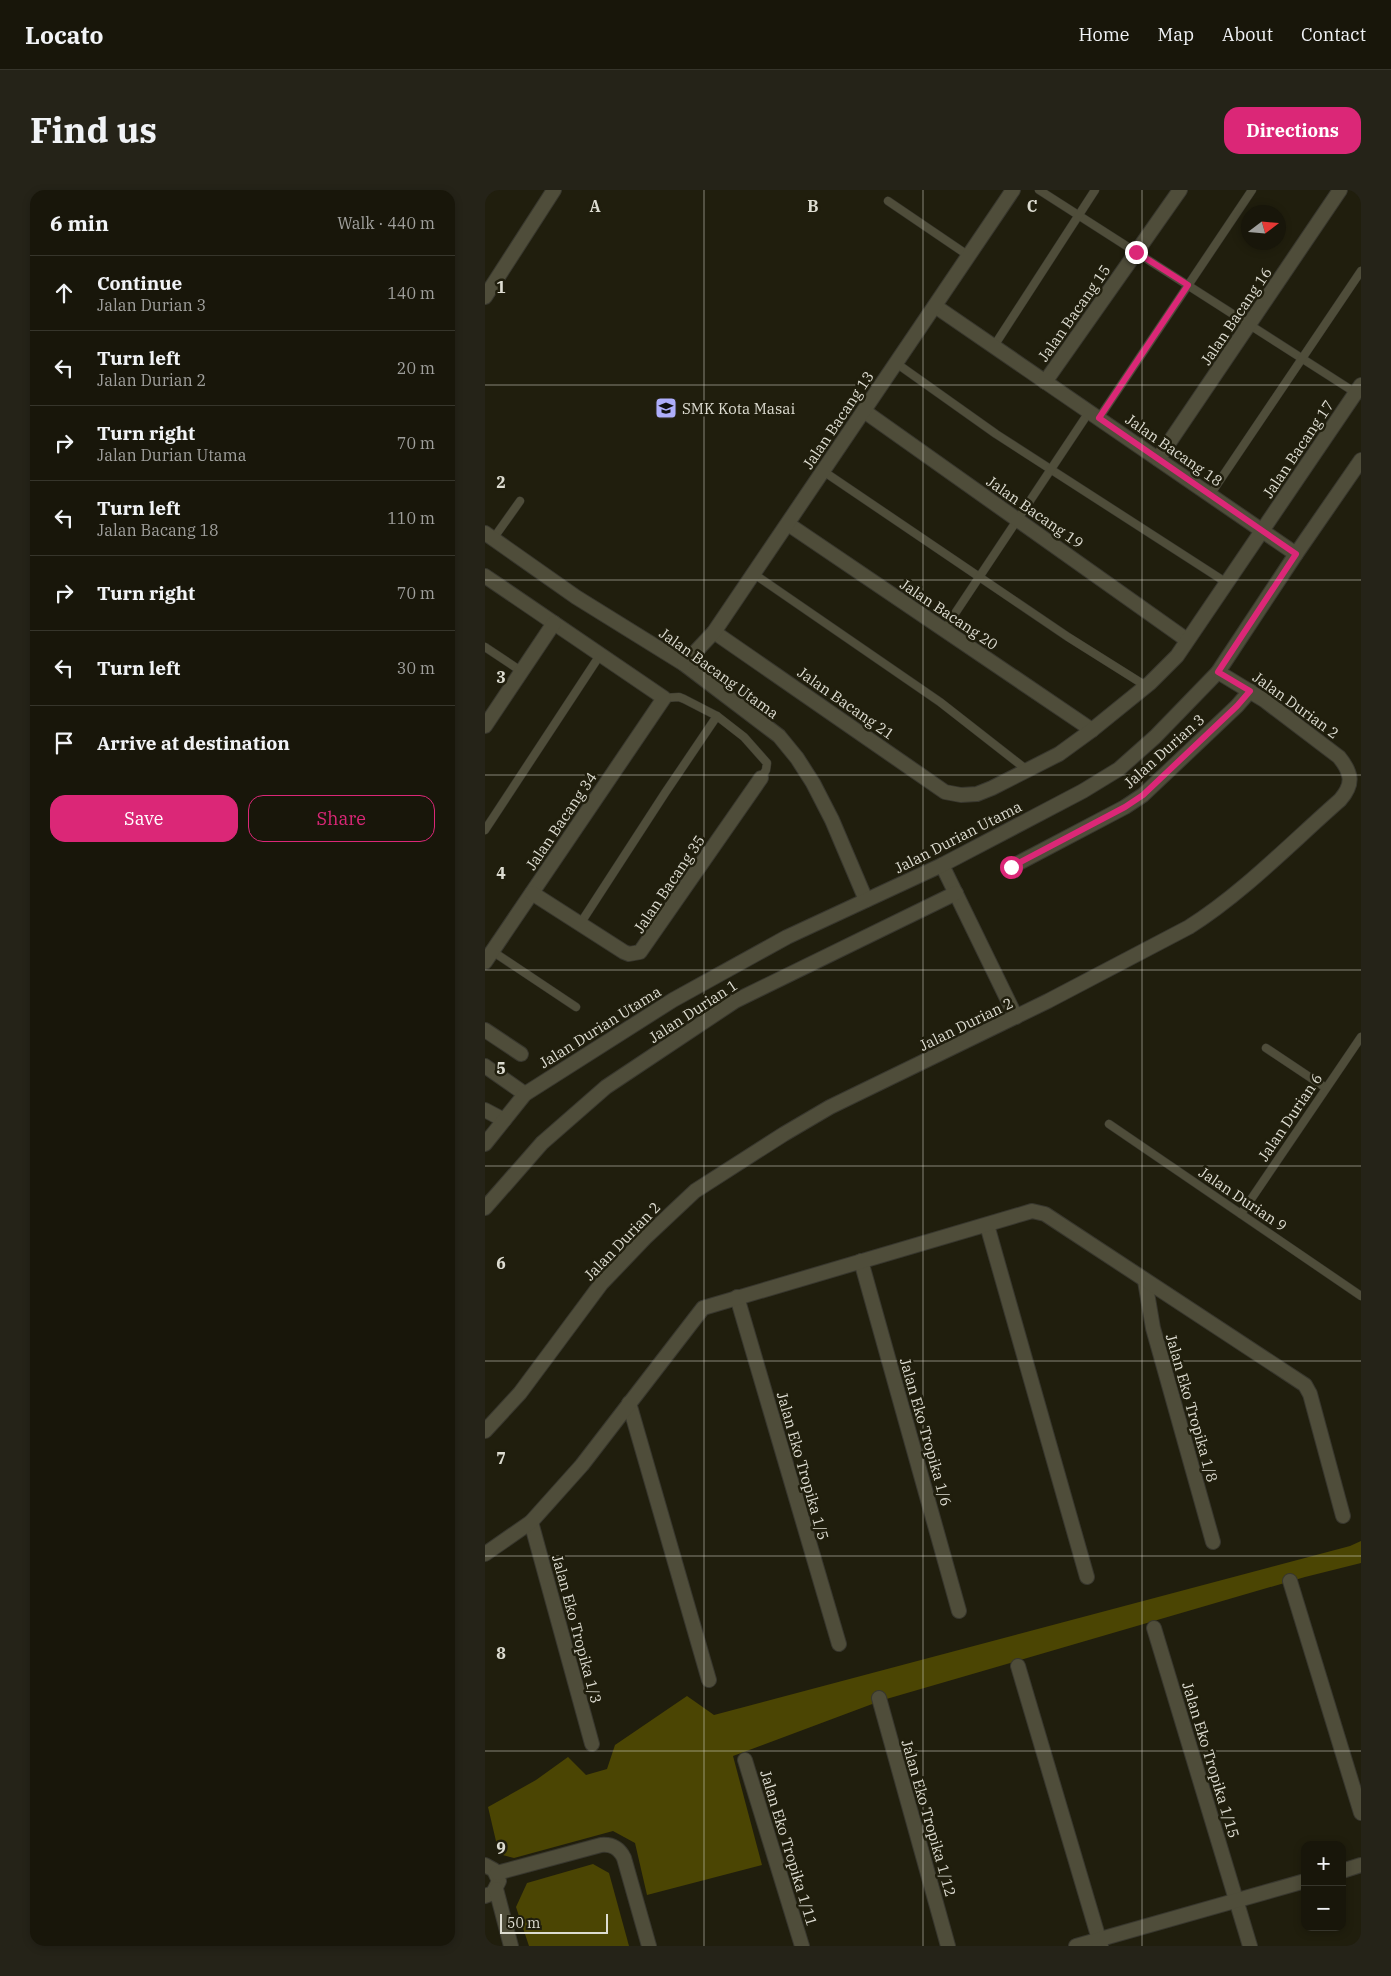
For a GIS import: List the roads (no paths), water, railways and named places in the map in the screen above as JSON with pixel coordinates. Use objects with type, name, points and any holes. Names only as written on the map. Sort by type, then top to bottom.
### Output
[{"type":"street","points":[[485,297],[554,190]]},
{"type":"street","name":"Jalan Bacang 15","points":[[1045,382],[1180,190]]},
{"type":"street","name":"Jalan Bacang 16","points":[[1158,459],[1340,190]]},
{"type":"street","name":"Jalan Bacang 13","points":[[684,664],[714,632],[754,574],[969,256],[1010,191]]},
{"type":"street","name":"Jalan Bacang 18","points":[[935,306],[1296,554]]},
{"type":"street","name":"Jalan Bacang 17","points":[[961,795],[977,794],[1059,754],[1146,686],[1177,656],[1359,389]]},
{"type":"street","name":"Jalan Bacang 19","points":[[864,411],[1187,640]]},
{"type":"street","name":"Jalan Durian Utama","points":[[485,1144],[525,1094],[673,1000],[787,937],[942,865],[1083,791],[1119,769],[1155,736],[1218,672],[1361,460]]},
{"type":"street","name":"Jalan Bacang 20","points":[[787,524],[1092,730]]},
{"type":"street","name":"Jalan Bacang Utama","points":[[489,536],[576,597],[684,664],[779,736],[797,758],[813,783],[832,820],[866,900]]},
{"type":"street","points":[[485,576],[664,698]]},
{"type":"street","points":[[485,725],[554,623]]},
{"type":"street","name":"Jalan Bacang 21","points":[[714,632],[945,792],[961,795]]},
{"type":"street","name":"Jalan Durian 2","points":[[485,1431],[520,1393],[601,1284],[645,1238],[695,1191],[830,1107],[1016,1017],[1189,927],[1210,914],[1340,800],[1348,790],[1350,778],[1349,768],[1339,757],[1250,691],[1218,672]]},
{"type":"street","name":"Jalan Durian 3","points":[[1011,867],[1125,807],[1143,795],[1237,706],[1250,691]]},
{"type":"street","name":"Jalan Bacang 34","points":[[489,956],[664,698]]},
{"type":"street","name":"Jalan Bacang 35","points":[[532,893],[624,952],[629,954],[640,952],[761,778]]},
{"type":"street","points":[[942,865],[1016,1017]]},
{"type":"street","name":"Jalan Durian 1","points":[[485,1208],[542,1143],[606,1087],[735,1001],[956,893]]},
{"type":"street","points":[[485,1030],[521,1054]]},
{"type":"street","points":[[485,1066],[525,1094]]},
{"type":"street","points":[[485,1110],[505,1120]]},
{"type":"street","points":[[485,1554],[531,1522],[582,1465],[701,1310],[708,1305],[1032,1211],[1041,1212],[1307,1388],[1343,1516]]},
{"type":"street","points":[[987,1225],[1087,1577]]},
{"type":"street","name":"Jalan Eko Tropika 1/6","points":[[861,1261],[959,1611]]},
{"type":"street","name":"Jalan Eko Tropika 1/8","points":[[1145,1281],[1153,1328],[1213,1542]]},
{"type":"street","name":"Jalan Eko Tropika 1/5","points":[[737,1297],[839,1644]]},
{"type":"street","points":[[629,1402],[709,1680]]},
{"type":"street","name":"Jalan Eko Tropika 1/3","points":[[531,1522],[592,1744]]},
{"type":"street","points":[[1290,1581],[1361,1814]]},
{"type":"street","name":"Jalan Eko Tropika 1/15","points":[[1155,1628],[1249,1946]]},
{"type":"street","points":[[1018,1666],[1100,1943]]},
{"type":"street","name":"Jalan Eko Tropika 1/12","points":[[879,1698],[948,1946]]},
{"type":"street","name":"Jalan Eko Tropika 1/11","points":[[745,1760],[801,1946]]},
{"type":"street","points":[[511,1946],[491,1893],[499,1881],[489,1866],[601,1845],[613,1846],[618,1849],[624,1858],[649,1946]]},
{"type":"street","points":[[1346,1870],[1361,1865]]},
{"type":"street","points":[[1076,1946],[1100,1943],[1301,1882]]},
{"type":"lane","points":[[1039,190],[1302,358],[1359,389]]},
{"type":"lane","points":[[994,346],[1095,190]]},
{"type":"lane","points":[[944,630],[1051,469],[1094,415],[1188,285],[1252,190]]},
{"type":"lane","points":[[888,201],[969,256]]},
{"type":"lane","points":[[1210,495],[1361,271]]},
{"type":"lane","points":[[897,363],[996,434],[1227,583]]},
{"type":"lane","points":[[823,471],[1068,637],[1146,686]]},
{"type":"lane","points":[[489,536],[520,501]]},
{"type":"lane","points":[[754,574],[940,702],[1027,770]]},
{"type":"lane","points":[[485,646],[521,672]]},
{"type":"lane","points":[[485,830],[600,654]]},
{"type":"lane","points":[[664,698],[681,698],[717,716],[744,737],[765,760],[767,766],[761,778]]},
{"type":"lane","points":[[580,924],[717,716]]},
{"type":"lane","points":[[489,956],[576,1007]]},
{"type":"lane","name":"Jalan Durian 6","points":[[1241,1214],[1361,1037]]},
{"type":"lane","points":[[1266,1048],[1327,1088]]},
{"type":"lane","name":"Jalan Durian 9","points":[[1109,1124],[1361,1296]]},
{"type":"place","name":"SMK Kota Masai","points":[[666,408]]}]
